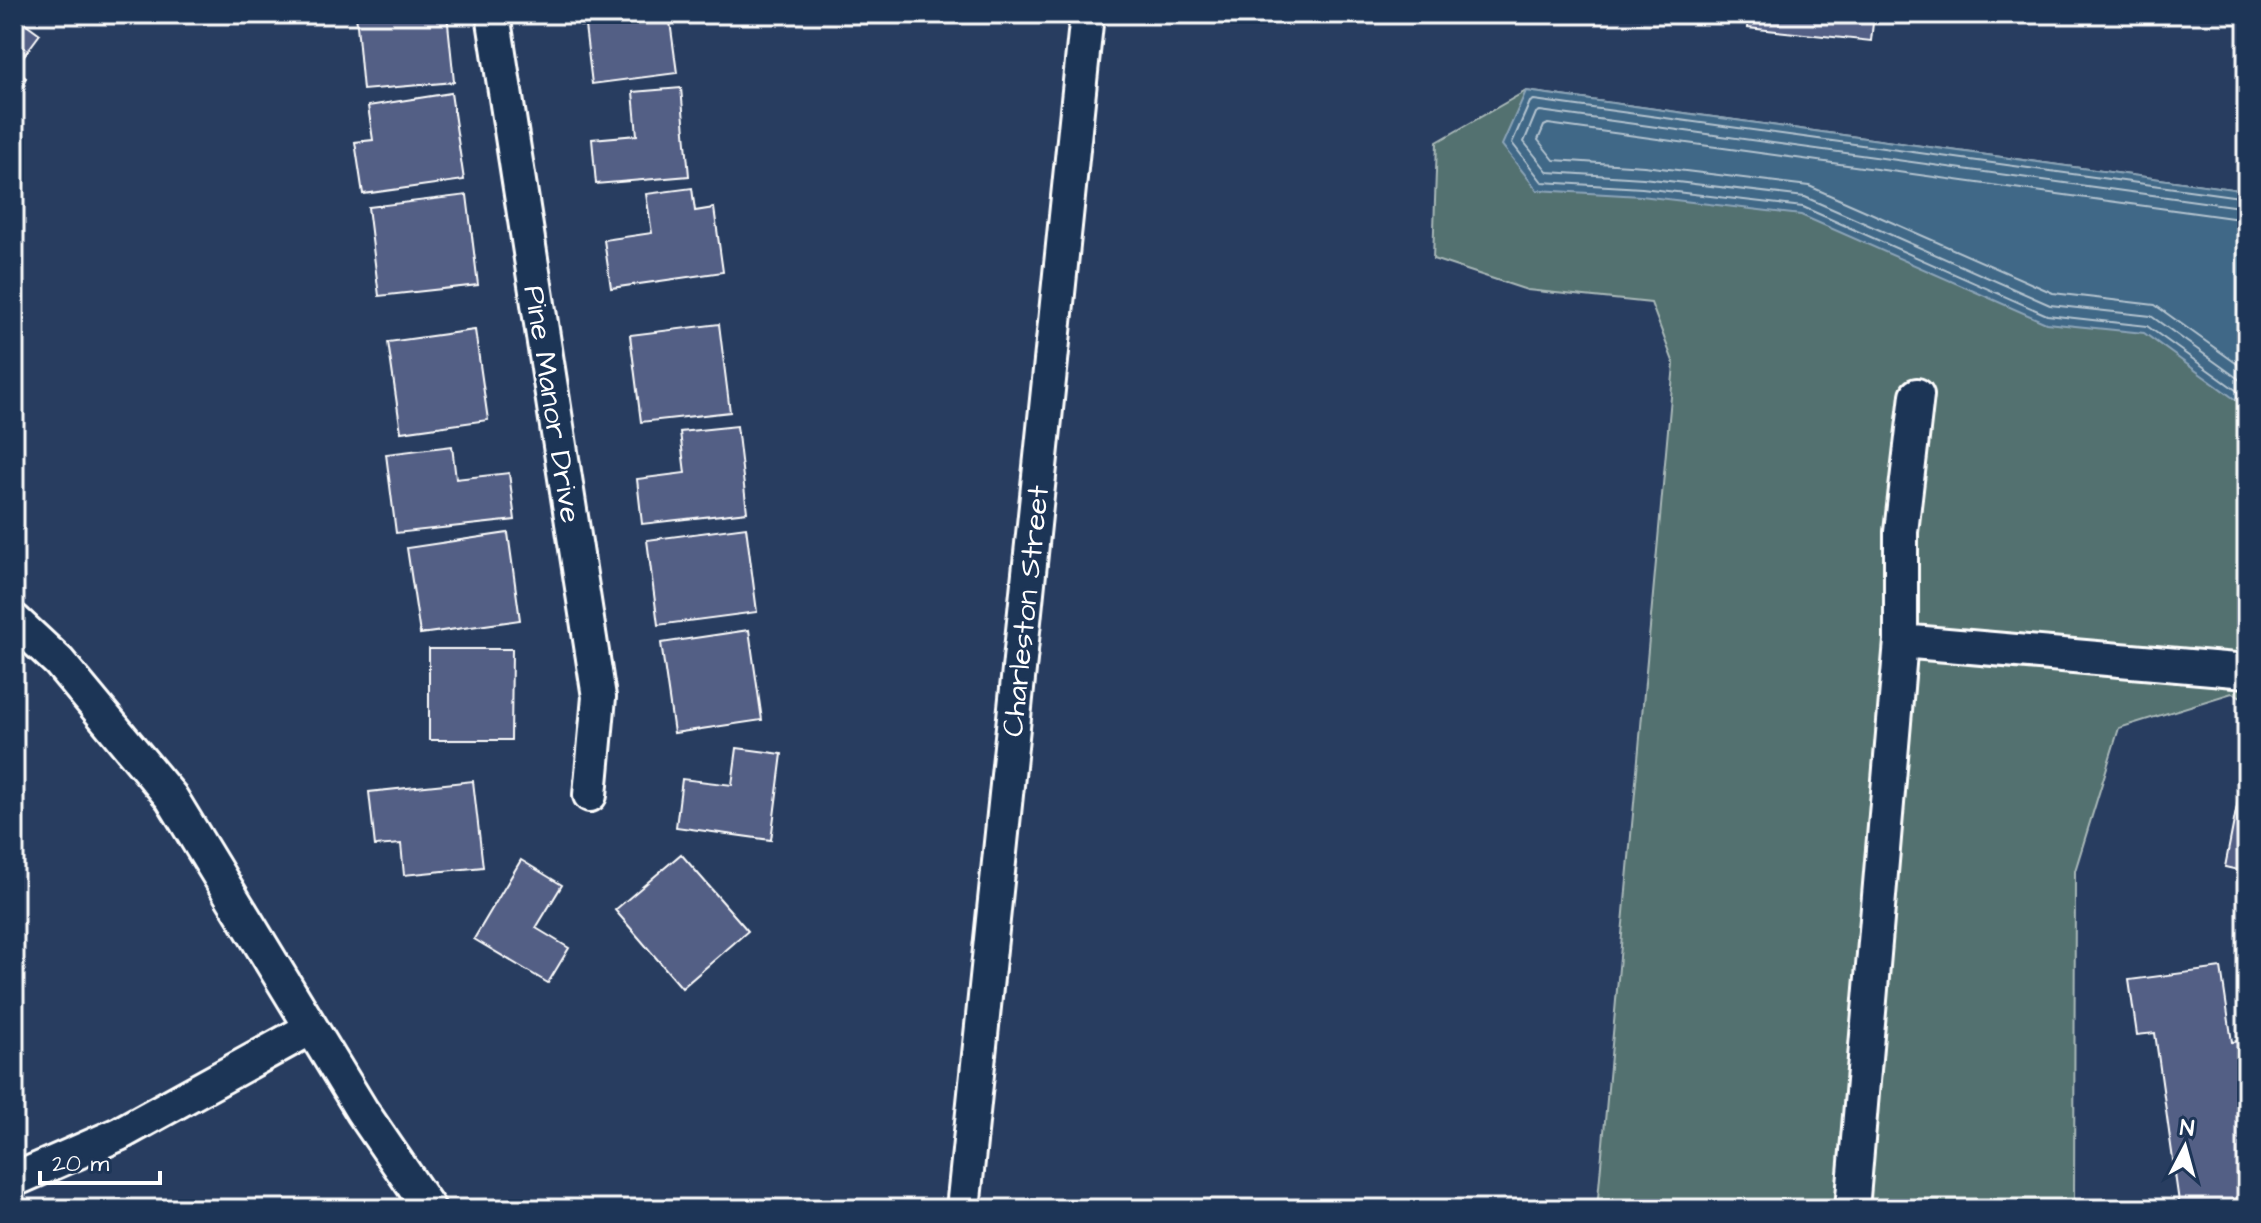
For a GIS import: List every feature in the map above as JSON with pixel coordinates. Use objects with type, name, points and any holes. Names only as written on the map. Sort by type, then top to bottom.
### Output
[{"type":"street","name":"Pine Manor Drive","points":[[493,14],[599,697],[590,795]]},
{"type":"street","name":"Charleston Street","points":[[963,1209],[1087,14]]},
{"type":"street","points":[[1852,1209],[1901,641],[1901,532],[1917,395]]},
{"type":"street","points":[[14,620],[59,662],[171,797],[362,1111],[429,1209]]},
{"type":"street","points":[[1901,641],[2247,671]]},
{"type":"street","points":[[14,1180],[119,1134],[311,1028]]},
{"type":"green space","points":[[1526,91],[2247,191],[2247,699],[2232,693],[2119,728],[2075,871],[2074,1209],[1597,1209],[1674,364],[1651,303],[1527,290],[1433,259],[1437,142]]},
{"type":"water","points":[[1526,91],[2247,191],[2247,408],[2144,333],[2046,323],[1801,215],[1641,196],[1537,190],[1502,145]]},
{"type":"building","points":[[356,14],[447,14],[454,82],[363,90]]},
{"type":"building","points":[[579,14],[669,14],[677,73],[592,84],[585,26],[580,26]]},
{"type":"building","points":[[1749,14],[1874,14],[1871,41],[1748,28]]},
{"type":"building","points":[[14,15],[40,34],[14,69]]},
{"type":"building","points":[[14,69],[26,78],[14,95]]},
{"type":"building","points":[[681,88],[689,176],[596,184],[592,139],[637,135],[633,92]]},
{"type":"building","points":[[451,93],[464,180],[363,194],[355,142],[373,140],[368,106]]},
{"type":"building","points":[[692,188],[695,211],[714,208],[723,272],[611,288],[604,240],[652,233],[646,194]]},
{"type":"building","points":[[467,195],[478,285],[379,296],[368,207]]},
{"type":"building","points":[[719,324],[730,412],[641,422],[630,335]]},
{"type":"building","points":[[475,330],[488,420],[401,432],[388,342]]},
{"type":"building","points":[[737,426],[747,512],[642,524],[637,479],[685,473],[680,432]]},
{"type":"building","points":[[452,446],[456,479],[509,473],[515,520],[396,533],[386,454]]},
{"type":"building","points":[[746,527],[757,612],[658,625],[647,540]]},
{"type":"building","points":[[508,533],[520,620],[420,634],[407,548]]},
{"type":"building","points":[[749,630],[762,720],[674,733],[661,643]]},
{"type":"building","points":[[429,649],[512,649],[511,740],[429,740]]},
{"type":"building","points":[[737,748],[782,754],[771,840],[676,827],[682,779],[732,785]]},
{"type":"building","points":[[473,781],[483,867],[404,875],[401,844],[375,846],[369,792]]},
{"type":"building","points":[[2240,790],[2247,791],[2247,872],[2225,867]]},
{"type":"building","points":[[681,854],[748,931],[682,988],[615,910]]},
{"type":"building","points":[[521,860],[562,885],[536,928],[569,948],[548,983],[474,939]]},
{"type":"building","points":[[2221,968],[2232,1042],[2245,1040],[2247,1055],[2247,1209],[2180,1209],[2155,1033],[2137,1035],[2129,980]]}]
